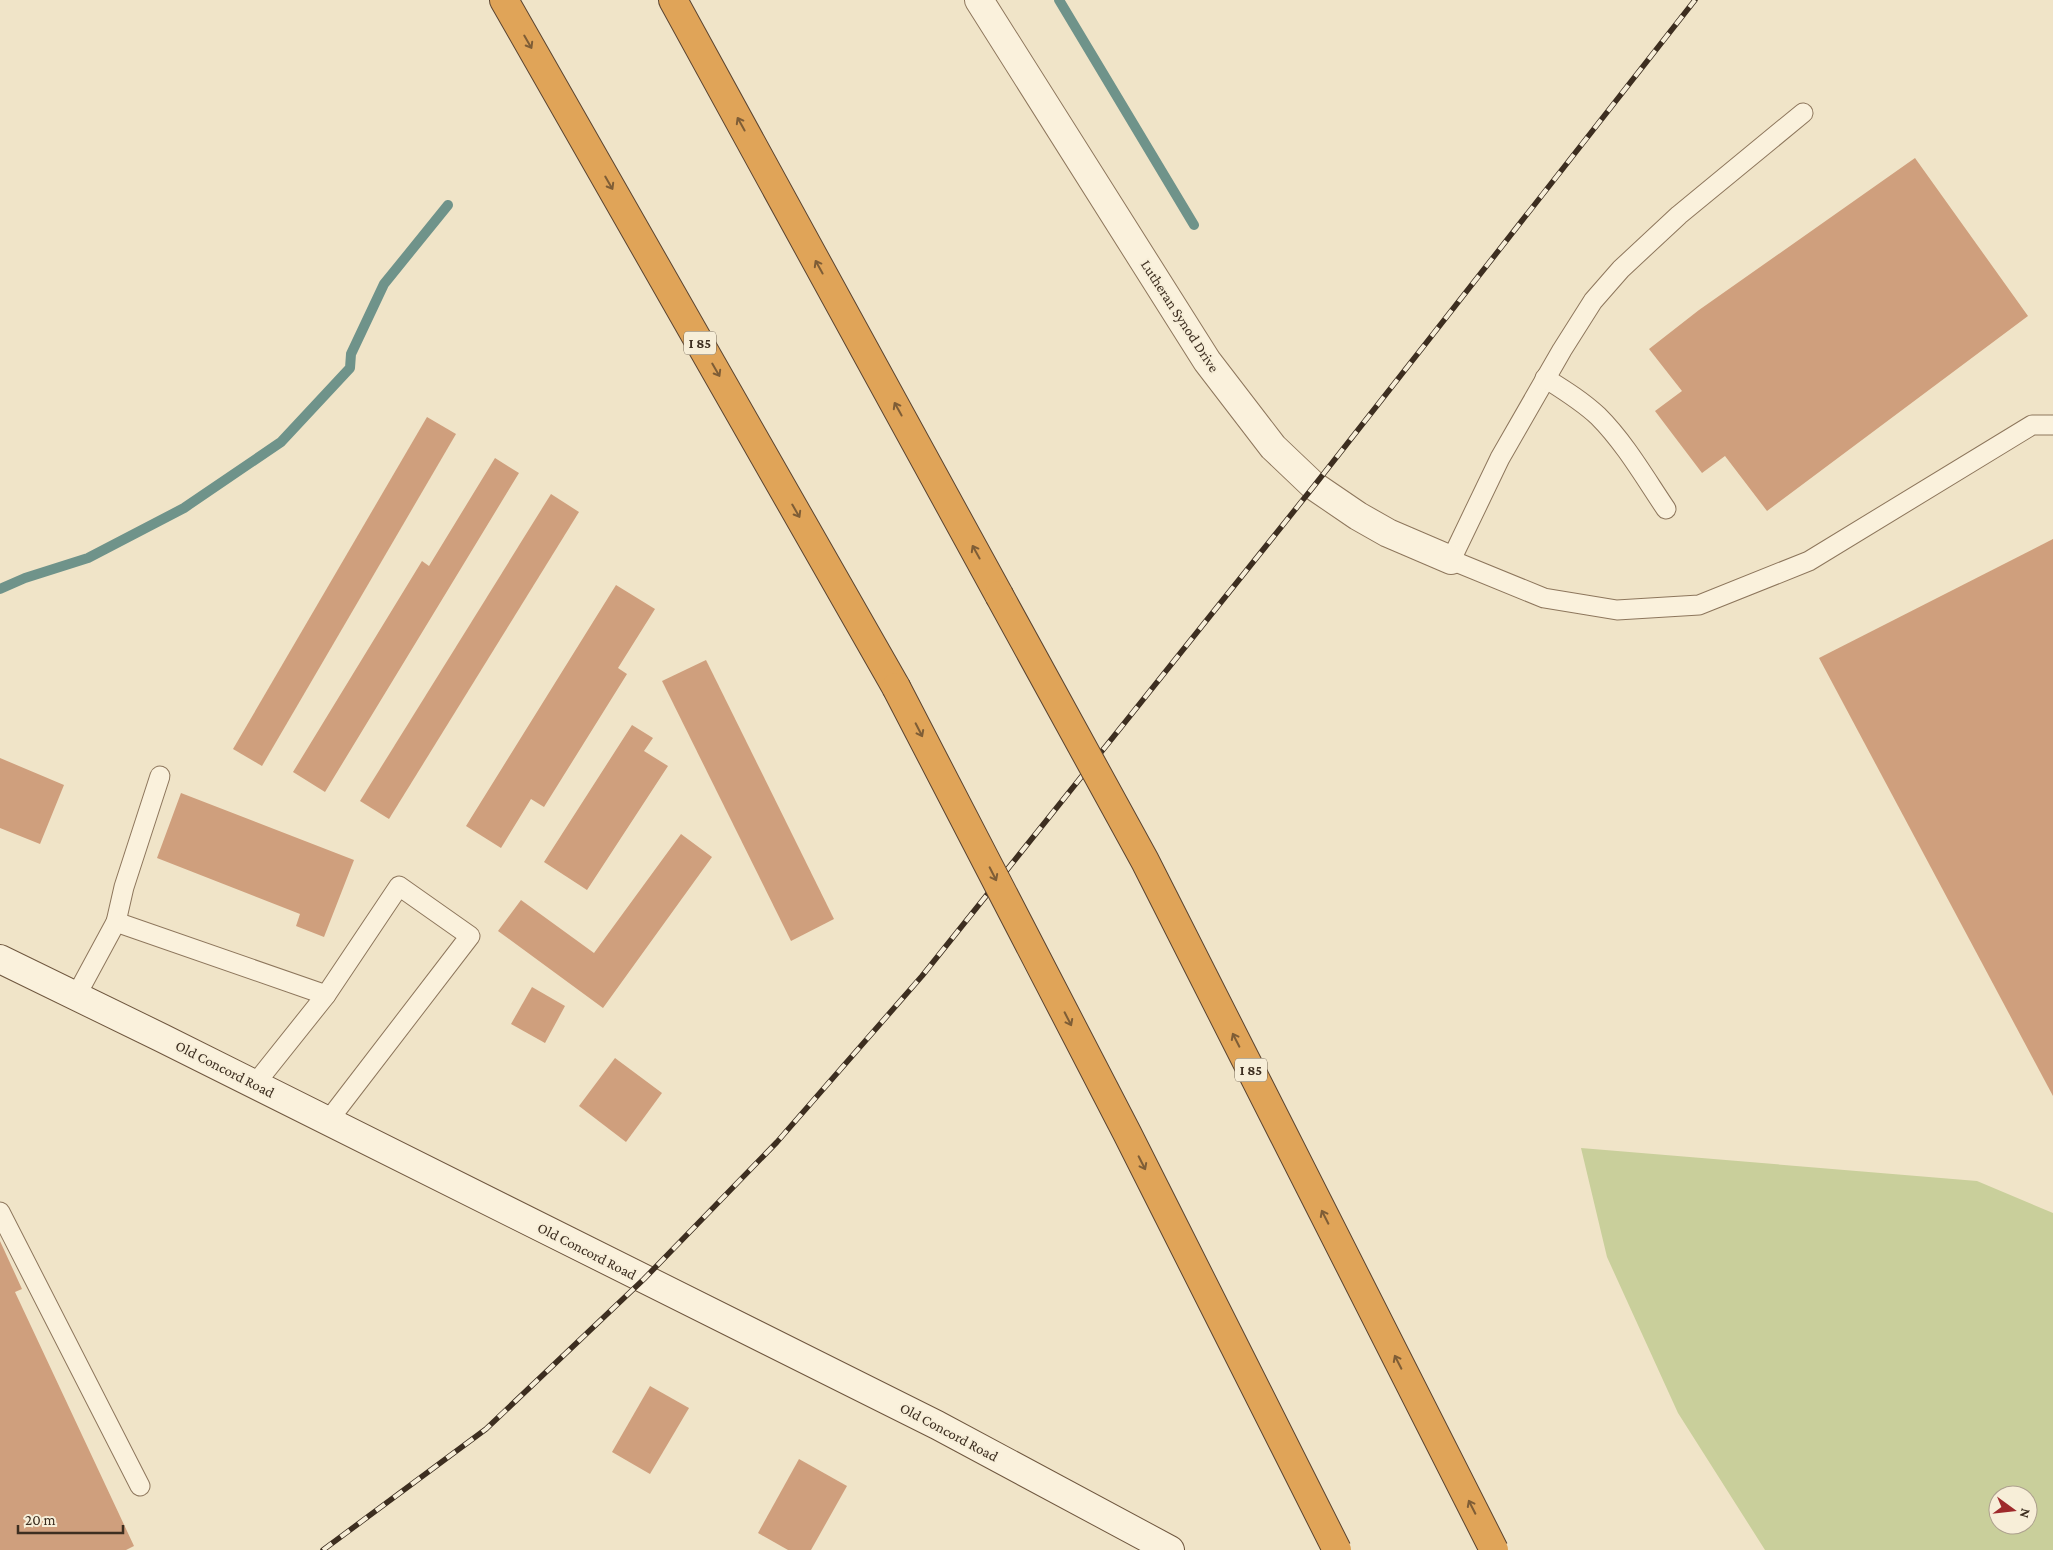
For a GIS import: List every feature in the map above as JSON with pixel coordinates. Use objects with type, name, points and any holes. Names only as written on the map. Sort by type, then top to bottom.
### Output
[{"type":"highway","name":"I 85","points":[[504,0],[896,686],[1126,1133],[1337,1550]]},
{"type":"highway","name":"I 85","points":[[673,0],[1145,861],[1494,1550]]},
{"type":"main road","name":"Lutheran Synod Drive","points":[[979,0],[1207,361],[1273,447],[1314,486],[1358,516],[1388,533],[1451,560]]},
{"type":"main road","name":"Old Concord Road","points":[[0,959],[937,1424],[1170,1550]]},
{"type":"lane","points":[[1803,113],[1679,215],[1621,269],[1593,301],[1545,378],[1500,458],[1451,560],[1544,598],[1617,610],[1699,605],[1809,561],[2032,425],[2053,425]]},
{"type":"lane","points":[[1545,378],[1577,398],[1612,431],[1666,509]]},
{"type":"lane","points":[[76,996],[116,922],[124,887],[160,776]]},
{"type":"lane","points":[[255,1084],[326,995],[399,886],[470,936],[328,1121]]},
{"type":"lane","points":[[116,922],[326,995]]},
{"type":"lane","points":[[0,1212],[140,1486]]},
{"type":"green space","points":[[1581,1148],[1977,1181],[2053,1213],[2053,1550],[1765,1550],[1678,1413],[1607,1257]]},
{"type":"building","points":[[1915,158],[2028,316],[1767,511],[1725,456],[1702,473],[1655,411],[1682,391],[1649,349],[1699,310]]},
{"type":"building","points":[[427,417],[456,434],[262,766],[233,749]]},
{"type":"building","points":[[495,458],[519,473],[325,792],[293,772],[422,561],[429,566]]},
{"type":"building","points":[[551,494],[579,512],[389,819],[360,801]]},
{"type":"building","points":[[2053,539],[2053,1096],[1819,658]]},
{"type":"building","points":[[616,585],[655,609],[618,668],[627,674],[544,807],[531,799],[501,848],[466,826]]},
{"type":"building","points":[[706,660],[834,919],[791,941],[662,681]]},
{"type":"building","points":[[632,725],[653,738],[644,751],[668,766],[587,890],[544,862]]},
{"type":"building","points":[[0,758],[64,785],[40,844],[0,828]]},
{"type":"building","points":[[181,793],[354,860],[324,937],[296,926],[300,914],[157,858]]},
{"type":"building","points":[[681,834],[712,857],[603,1008],[498,931],[521,900],[594,953]]},
{"type":"building","points":[[532,987],[565,1006],[545,1043],[511,1024]]},
{"type":"building","points":[[615,1058],[662,1093],[626,1142],[579,1106]]},
{"type":"building","points":[[0,1241],[22,1289],[15,1292],[134,1546],[126,1550],[0,1550]]},
{"type":"building","points":[[650,1386],[689,1408],[650,1474],[612,1452]]},
{"type":"building","points":[[799,1459],[847,1486],[811,1550],[788,1550],[758,1533]]},
{"type":"waterway","points":[[1059,0],[1194,225]]},
{"type":"waterway","points":[[0,589],[25,578],[88,558],[184,508],[281,442],[350,368],[351,354],[384,284],[448,205]]},
{"type":"railway","points":[[323,1550],[486,1429],[644,1279],[777,1142],[922,976],[1314,486],[1695,0]]}]
